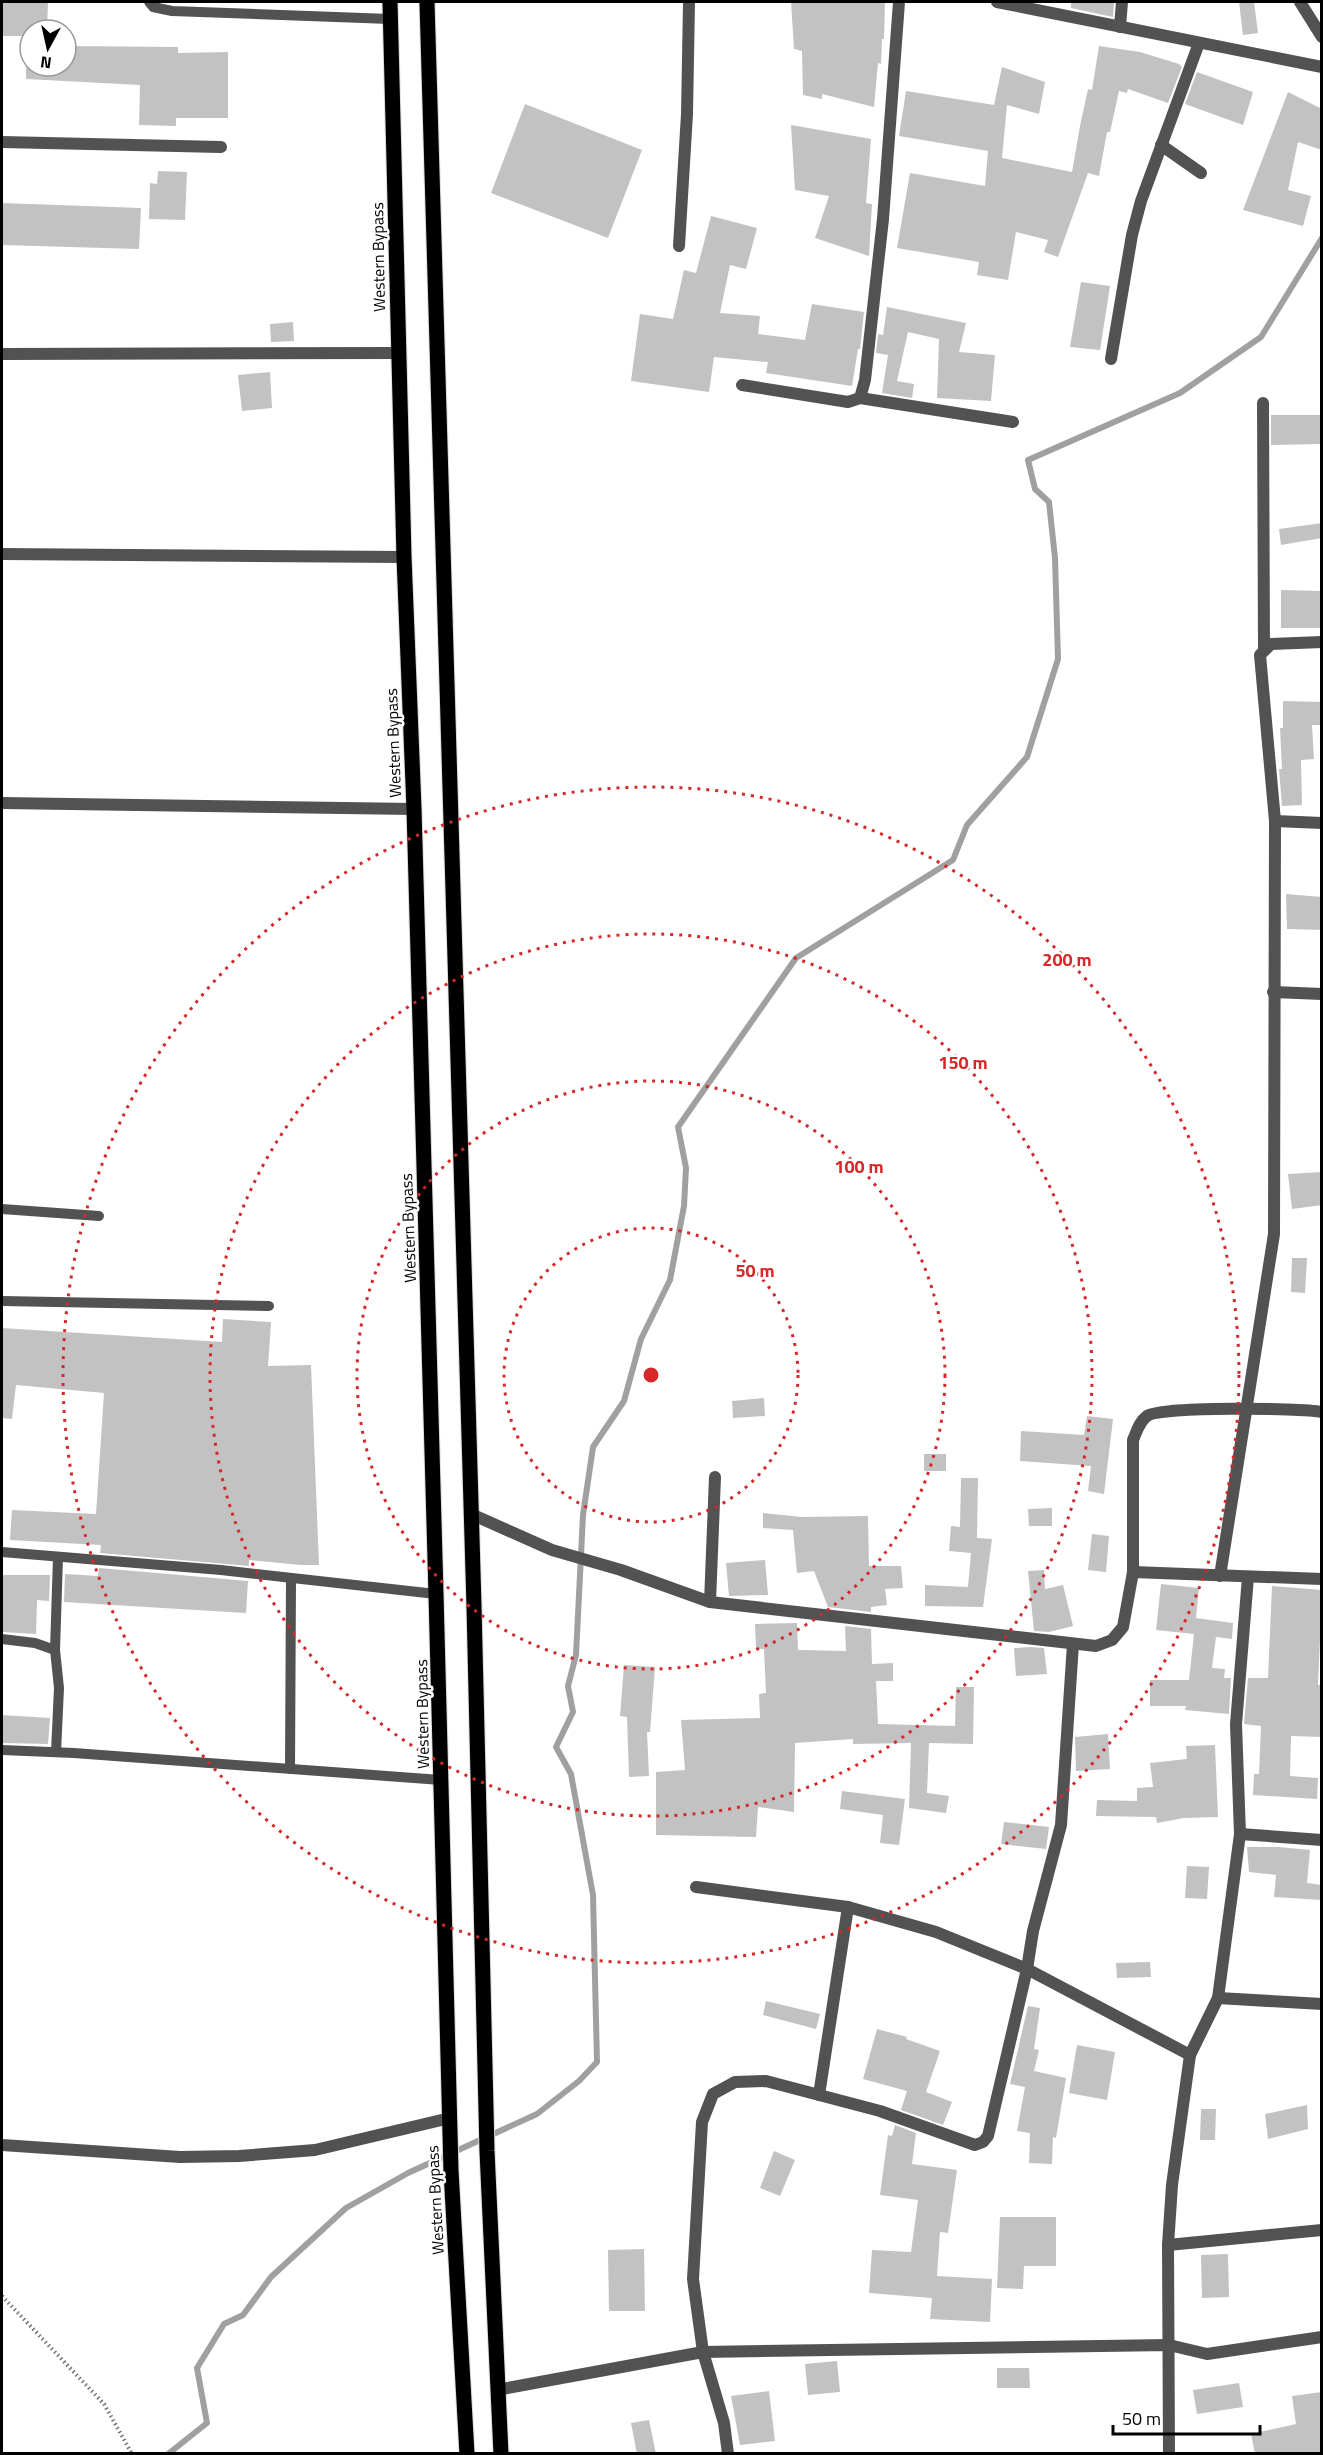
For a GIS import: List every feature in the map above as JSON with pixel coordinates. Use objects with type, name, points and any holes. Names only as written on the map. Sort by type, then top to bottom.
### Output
[{"type":"main road","name":"Western Bypass","points":[[390,2],[451,2171],[467,2454]]},
{"type":"main road","points":[[427,2],[487,2151],[501,2454]]},
{"type":"street","points":[[679,246],[687,114],[689,2]]},
{"type":"street","points":[[860,398],[865,380],[883,219],[899,2]]},
{"type":"street","points":[[997,2],[1322,67]]},
{"type":"street","points":[[1120,27],[1122,2]]},
{"type":"street","points":[[1300,2],[1322,37]]},
{"type":"street","points":[[1111,359],[1132,235],[1141,201],[1199,43]]},
{"type":"street","points":[[2,142],[221,147]]},
{"type":"street","points":[[1161,145],[1201,172]]},
{"type":"street","points":[[2,354],[399,353]]},
{"type":"street","points":[[742,385],[848,402],[860,398],[1013,422]]},
{"type":"street","points":[[1220,1576],[1274,1234],[1275,820],[1260,655],[1264,648],[1263,403]]},
{"type":"street","points":[[2,554],[404,557]]},
{"type":"street","points":[[1264,648],[1271,644],[1322,642]]},
{"type":"street","points":[[2,803],[414,809]]},
{"type":"street","points":[[1275,820],[1322,823]]},
{"type":"street","points":[[1274,992],[1322,994]]},
{"type":"street","points":[[471,1514],[552,1550],[621,1570],[710,1602],[1096,1646],[1112,1640],[1124,1627],[1133,1572],[1133,1440],[1140,1424],[1148,1415],[1167,1411],[1245,1409],[1322,1412]]},
{"type":"street","points":[[710,1602],[715,1477]]},
{"type":"street","points":[[1133,1572],[1322,1579]]},
{"type":"street","points":[[1169,2454],[1168,2245],[1174,2163],[1190,2055],[1218,1998],[1240,1834],[1236,1724],[1248,1577]]},
{"type":"street","points":[[728,2454],[723,2423],[703,2352],[693,2279],[694,2224],[702,2122],[713,2094],[735,2082],[766,2081],[880,2112],[975,2145],[983,2142],[988,2136],[1027,1968],[1033,1931],[1061,1825],[1073,1644]]},
{"type":"street","points":[[1240,1834],[1322,1840]]},
{"type":"street","points":[[696,1887],[848,1906],[936,1932],[1027,1968],[1190,2055]]},
{"type":"street","points":[[819,2095],[848,1906]]},
{"type":"street","points":[[1218,1998],[1322,2004]]},
{"type":"street","points":[[2,2145],[180,2157],[239,2156],[315,2150],[450,2118]]},
{"type":"street","points":[[1168,2245],[1322,2230]]},
{"type":"street","points":[[497,2390],[703,2352],[1169,2345],[1188,2352],[1207,2354],[1322,2337]]},
{"type":"lane","points":[[149,2],[153,7],[172,11],[390,19]]},
{"type":"lane","points":[[2,1209],[99,1216]]},
{"type":"lane","points":[[2,1301],[268,1306]]},
{"type":"lane","points":[[2,1552],[291,1578],[436,1594]]},
{"type":"lane","points":[[56,1752],[59,1688],[55,1650],[58,1557]]},
{"type":"lane","points":[[290,1769],[291,1578]]},
{"type":"lane","points":[[2,1639],[35,1643],[55,1650]]},
{"type":"lane","points":[[2,1750],[441,1780]]},
{"type":"path","points":[[2,2296],[104,2404],[132,2454]]},
{"type":"building","points":[[2,2],[48,2],[47,18],[18,18],[18,36],[2,36]]},
{"type":"building","points":[[791,2],[885,2],[884,39],[882,39],[881,64],[878,63],[874,107],[822,94],[822,99],[803,95],[802,51],[794,49]]},
{"type":"building","points":[[1071,2],[1114,2],[1113,17],[1071,8]]},
{"type":"building","points":[[1239,2],[1254,2],[1258,33],[1243,35]]},
{"type":"building","points":[[78,46],[178,47],[178,53],[228,52],[228,118],[176,118],[176,126],[139,125],[140,85],[26,79],[78,78]]},
{"type":"building","points":[[1099,46],[1140,52],[1179,64],[1182,67],[1168,103],[1128,89],[1127,93],[1119,91],[1110,132],[1107,132],[1099,176],[1088,173],[1058,257],[1044,252],[1048,240],[1016,232],[1008,280],[977,275],[979,262],[897,248],[910,173],[985,186],[988,151],[899,136],[906,91],[994,105],[1002,67],[1045,82],[1039,114],[1007,105],[1002,158],[1072,172],[1088,89],[1092,90]]},
{"type":"building","points":[[1197,72],[1253,92],[1243,125],[1185,104]]},
{"type":"building","points":[[1288,92],[1322,109],[1322,150],[1298,142],[1288,190],[1311,196],[1303,226],[1243,210]]},
{"type":"building","points":[[525,104],[642,150],[608,238],[491,193]]},
{"type":"building","points":[[791,125],[871,139],[866,203],[872,204],[869,256],[815,238],[829,196],[795,190]]},
{"type":"building","points":[[158,171],[187,172],[185,220],[149,219],[150,183],[157,184]]},
{"type":"building","points":[[2,203],[141,208],[139,249],[2,245]]},
{"type":"building","points":[[711,216],[757,228],[746,269],[730,265],[720,313],[760,316],[758,334],[805,340],[812,304],[864,312],[860,349],[858,349],[852,386],[766,373],[768,362],[714,357],[709,392],[631,381],[640,314],[673,319],[684,270],[696,273]]},
{"type":"building","points":[[1081,282],[1110,286],[1100,350],[1070,347]]},
{"type":"building","points":[[887,307],[966,323],[959,352],[995,355],[991,401],[937,398],[939,339],[908,332],[897,381],[914,384],[912,398],[882,393],[888,355],[876,353],[878,334],[883,335]]},
{"type":"building","points":[[293,322],[294,341],[271,342],[270,324]]},
{"type":"building","points":[[270,372],[272,408],[242,411],[238,375]]},
{"type":"building","points":[[1271,415],[1322,415],[1322,444],[1271,445]]},
{"type":"building","points":[[1322,523],[1322,538],[1281,545],[1279,529]]},
{"type":"building","points":[[1281,590],[1321,591],[1321,628],[1281,628]]},
{"type":"building","points":[[1283,701],[1322,702],[1322,725],[1312,725],[1314,759],[1301,760],[1302,805],[1282,806],[1279,769],[1282,769],[1280,728],[1283,728]]},
{"type":"building","points":[[1286,894],[1322,897],[1322,930],[1287,929]]},
{"type":"building","points":[[1322,1172],[1322,1205],[1292,1209],[1288,1174]]},
{"type":"building","points":[[1292,1258],[1307,1258],[1305,1293],[1291,1292]]},
{"type":"building","points":[[223,1319],[271,1322],[268,1366],[311,1365],[319,1565],[249,1560],[249,1566],[100,1553],[101,1545],[10,1540],[12,1510],[96,1514],[104,1393],[16,1385],[12,1419],[2,1418],[2,1328],[222,1342]]},
{"type":"building","points":[[764,1398],[765,1416],[733,1418],[732,1401]]},
{"type":"building","points":[[1087,1416],[1113,1419],[1104,1494],[1088,1491],[1091,1466],[1020,1461],[1021,1431],[1084,1435]]},
{"type":"building","points":[[924,1454],[946,1454],[946,1471],[924,1471]]},
{"type":"building","points":[[961,1478],[978,1478],[977,1538],[992,1539],[983,1607],[925,1606],[925,1585],[968,1587],[971,1553],[949,1551],[951,1526],[960,1527]]},
{"type":"building","points":[[1052,1508],[1052,1526],[1029,1526],[1028,1509]]},
{"type":"building","points":[[763,1513],[802,1517],[868,1516],[869,1566],[901,1566],[903,1588],[885,1589],[887,1605],[871,1607],[871,1612],[828,1607],[814,1571],[797,1573],[793,1530],[763,1528]]},
{"type":"building","points":[[1092,1534],[1109,1536],[1106,1572],[1088,1570]]},
{"type":"building","points":[[765,1560],[768,1595],[729,1596],[726,1563]]},
{"type":"building","points":[[99,1568],[248,1581],[246,1613],[64,1602],[65,1574],[98,1576]]},
{"type":"building","points":[[1044,1570],[1045,1589],[1063,1585],[1073,1626],[1049,1632],[1034,1631],[1028,1571]]},
{"type":"building","points":[[2,1575],[50,1575],[49,1601],[37,1600],[36,1634],[2,1632]]},
{"type":"building","points":[[1161,1584],[1199,1588],[1196,1618],[1233,1623],[1232,1639],[1216,1637],[1212,1668],[1225,1669],[1224,1678],[1231,1678],[1229,1714],[1185,1710],[1186,1706],[1150,1706],[1150,1680],[1189,1680],[1194,1634],[1156,1630]]},
{"type":"building","points":[[1272,1586],[1322,1590],[1318,1685],[1320,1685],[1322,1737],[1291,1736],[1290,1776],[1318,1778],[1317,1799],[1253,1795],[1254,1774],[1259,1774],[1261,1726],[1244,1724],[1248,1678],[1268,1678]]},
{"type":"building","points":[[797,1623],[798,1650],[846,1651],[845,1626],[871,1629],[872,1664],[893,1663],[893,1681],[876,1681],[878,1724],[955,1726],[956,1687],[974,1687],[973,1744],[929,1743],[927,1793],[949,1796],[946,1813],[909,1808],[911,1743],[853,1744],[853,1739],[795,1743],[794,1812],[758,1807],[756,1837],[656,1835],[656,1772],[685,1770],[681,1720],[760,1718],[759,1694],[766,1693],[764,1649],[756,1649],[755,1624]]},
{"type":"building","points":[[1014,1648],[1044,1648],[1047,1674],[1016,1676]]},
{"type":"building","points":[[624,1665],[655,1667],[650,1732],[647,1732],[649,1776],[629,1777],[627,1717],[620,1716]]},
{"type":"building","points":[[2,1715],[50,1718],[48,1744],[2,1743]]},
{"type":"building","points":[[1108,1734],[1110,1769],[1076,1771],[1075,1737]]},
{"type":"building","points":[[1215,1745],[1218,1817],[1184,1818],[1157,1823],[1156,1817],[1096,1816],[1097,1800],[1137,1801],[1137,1788],[1153,1787],[1150,1763],[1187,1759],[1186,1746]]},
{"type":"building","points":[[842,1791],[905,1799],[899,1845],[880,1843],[883,1815],[840,1809]]},
{"type":"building","points":[[1004,1822],[1049,1827],[1046,1849],[1001,1844]]},
{"type":"building","points":[[1247,1847],[1310,1850],[1307,1883],[1322,1885],[1322,1900],[1274,1897],[1276,1875],[1249,1872]]},
{"type":"building","points":[[1187,1866],[1209,1867],[1207,1899],[1185,1898]]},
{"type":"building","points":[[1150,1962],[1151,1977],[1117,1978],[1116,1963]]},
{"type":"building","points":[[766,2001],[820,2014],[816,2029],[763,2015]]},
{"type":"building","points":[[1028,2006],[1040,2008],[1034,2049],[1039,2050],[1034,2071],[1066,2078],[1056,2138],[1053,2137],[1052,2164],[1029,2163],[1030,2133],[1017,2131],[1025,2087],[1010,2084]]},
{"type":"building","points":[[877,2029],[907,2037],[906,2039],[940,2051],[926,2092],[952,2102],[943,2125],[901,2110],[907,2091],[863,2079]]},
{"type":"building","points":[[1077,2045],[1115,2052],[1107,2100],[1069,2093]]},
{"type":"building","points":[[1307,2105],[1308,2129],[1268,2139],[1265,2114]]},
{"type":"building","points":[[1201,2109],[1216,2109],[1215,2140],[1200,2140]]},
{"type":"building","points":[[895,2125],[916,2133],[912,2164],[957,2170],[948,2233],[940,2232],[937,2276],[992,2279],[990,2322],[930,2319],[932,2298],[869,2293],[872,2250],[911,2252],[918,2200],[880,2195],[888,2135],[892,2136]]},
{"type":"building","points":[[774,2151],[795,2160],[780,2196],[760,2188]]},
{"type":"building","points":[[1000,2217],[1056,2217],[1056,2266],[1024,2266],[1023,2289],[997,2288]]},
{"type":"building","points":[[644,2249],[645,2311],[609,2311],[608,2250]]},
{"type":"building","points":[[1228,2254],[1229,2297],[1202,2298],[1201,2255]]},
{"type":"building","points":[[837,2361],[840,2392],[808,2395],[805,2364]]},
{"type":"building","points":[[997,2368],[1029,2368],[1030,2388],[997,2388]]},
{"type":"building","points":[[1239,2383],[1243,2407],[1197,2414],[1193,2390]]},
{"type":"building","points":[[769,2391],[775,2441],[740,2445],[731,2396]]},
{"type":"building","points":[[1322,2392],[1322,2454],[1255,2454],[1251,2434],[1296,2424],[1292,2396]]},
{"type":"building","points":[[649,2420],[656,2454],[637,2454],[631,2423]]},
{"type":"waterway","points":[[168,2454],[207,2423],[197,2368],[224,2324],[243,2315],[271,2277],[346,2208],[408,2173],[537,2114],[579,2081],[597,2062],[593,1895],[571,1774],[556,1747],[573,1712],[568,1686],[576,1655],[583,1515],[593,1447],[624,1401],[641,1339],[670,1280],[684,1206],[686,1168],[678,1127],[796,958],[953,860],[967,825],[1027,757],[1058,659],[1055,558],[1049,502],[1035,489],[1028,460],[1180,393],[1261,337],[1322,238]]}]
